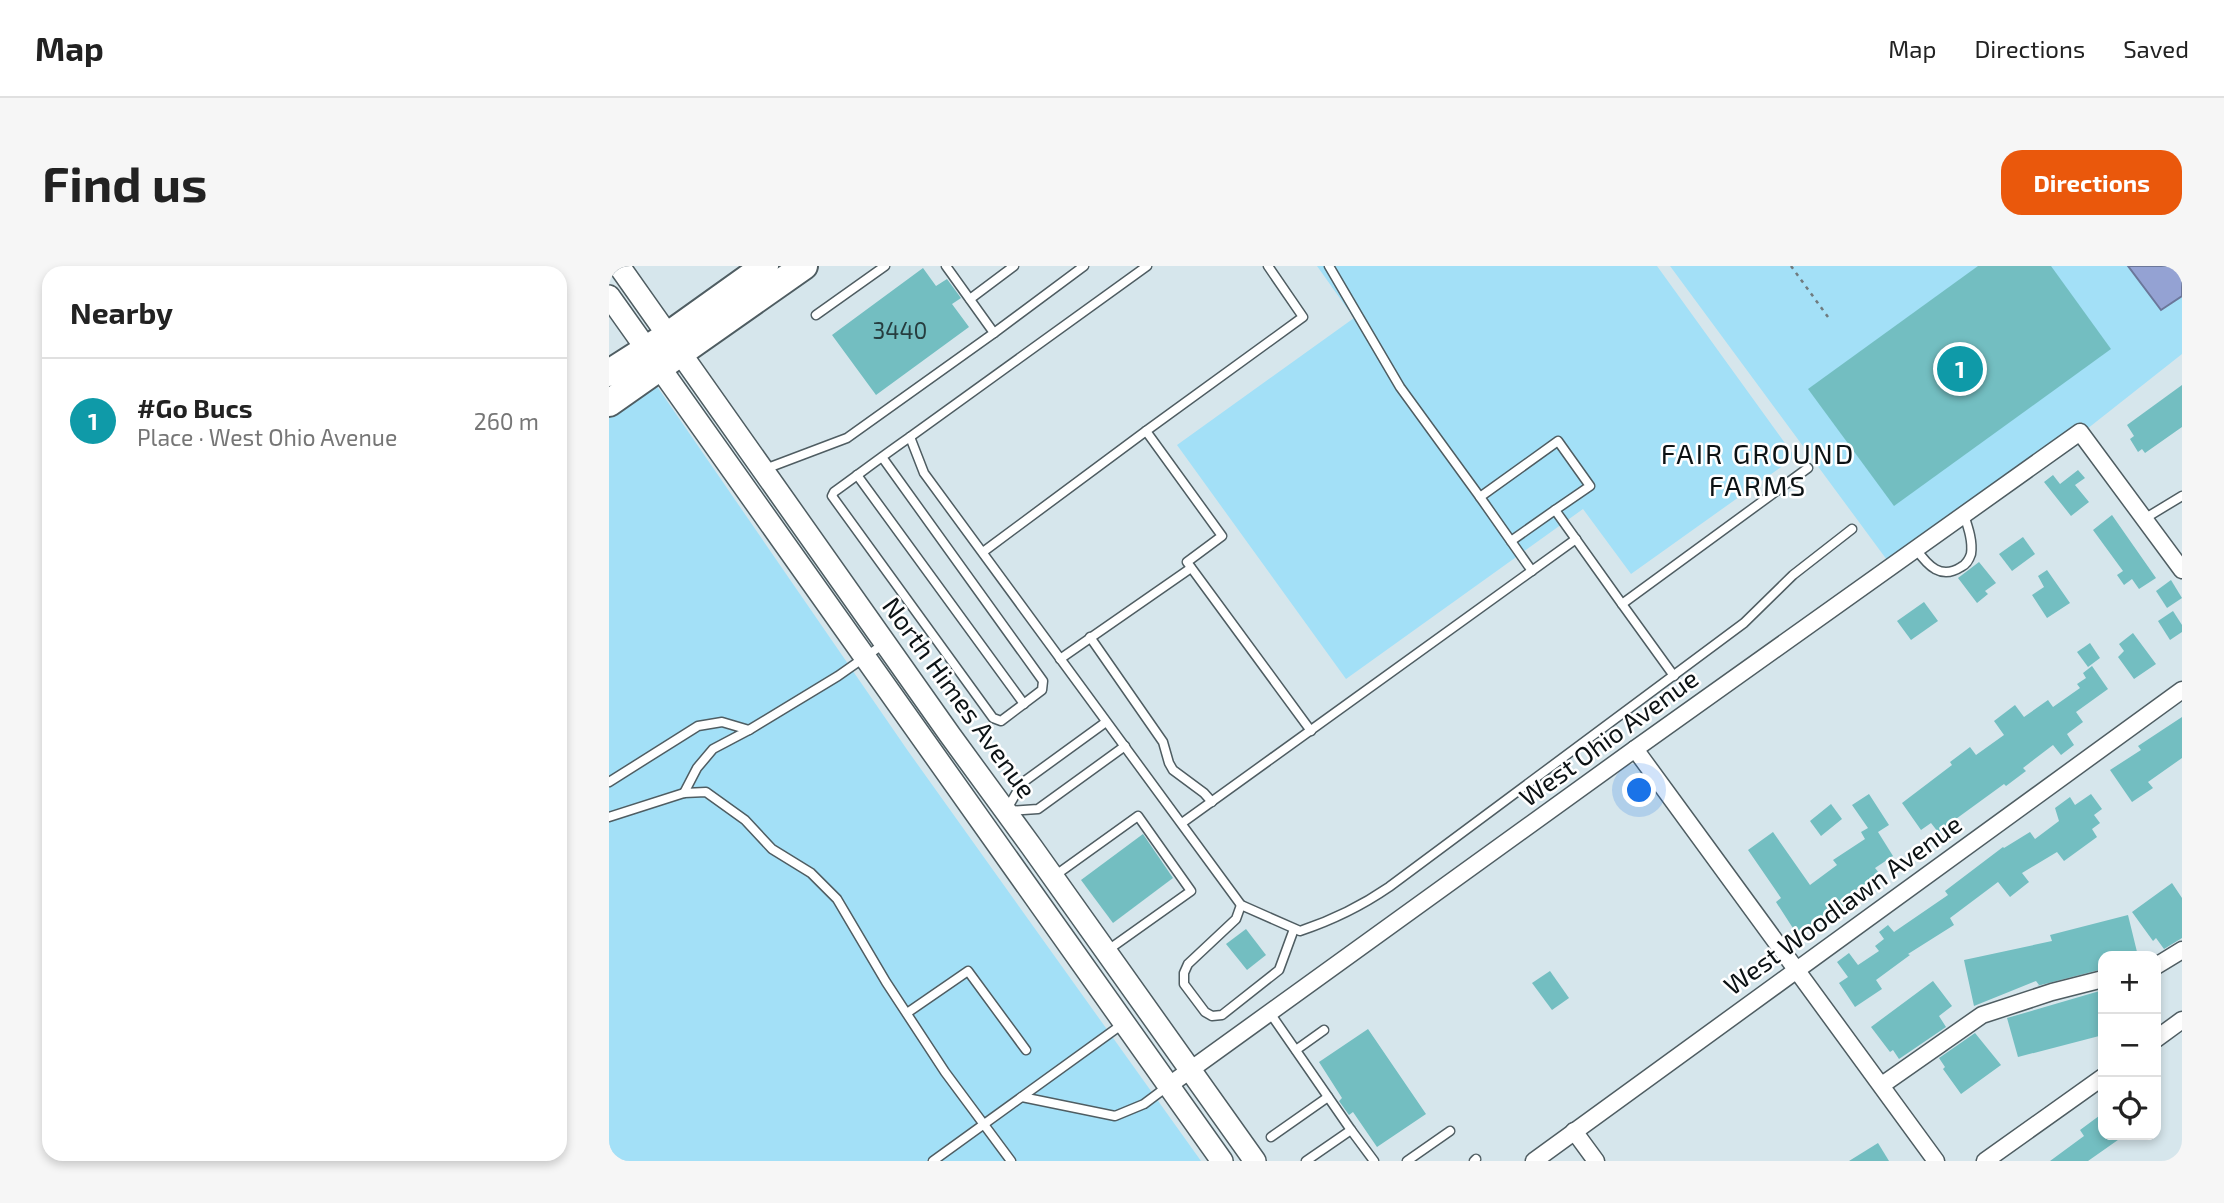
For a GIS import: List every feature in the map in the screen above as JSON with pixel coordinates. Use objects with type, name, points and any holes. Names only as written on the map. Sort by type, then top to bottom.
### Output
[{"type":"main road","points":[[609,403],[765,266]]},
{"type":"main road","points":[[609,373],[664,352],[804,266]]},
{"type":"street","name":"North Himes Avenue","points":[[619,266],[664,352],[863,657],[1222,1161]]},
{"type":"street","name":"North Himes Avenue","points":[[609,296],[664,352],[762,470],[1255,1161]]},
{"type":"street","name":"West Ohio Avenue","points":[[1168,1086],[2081,432],[2144,519]]},
{"type":"street","points":[[2144,519],[2182,570]]},
{"type":"street","name":"West Woodlawn Avenue","points":[[1534,1161],[2182,691]]},
{"type":"street","points":[[1635,749],[1935,1161]]},
{"type":"street","points":[[985,827],[1005,811]]},
{"type":"street","points":[[2161,963],[2182,950]]},
{"type":"street","points":[[1882,1085],[1982,1015],[2098,980]]},
{"type":"street","points":[[2161,1035],[2182,1020]]},
{"type":"street","points":[[1985,1161],[2098,1081]]},
{"type":"street","points":[[1574,1131],[1596,1161]]},
{"type":"lane","points":[[816,315],[884,266]]},
{"type":"lane","points":[[970,299],[1014,266]]},
{"type":"lane","points":[[762,470],[847,438],[1084,266]]},
{"type":"lane","points":[[882,457],[1043,681],[1044,687],[1000,721],[997,721],[832,496],[857,475],[1147,266]]},
{"type":"lane","points":[[983,552],[1303,317],[1268,266]]},
{"type":"lane","points":[[1329,266],[1400,387],[1532,571]]},
{"type":"lane","points":[[948,267],[994,333]]},
{"type":"lane","points":[[1146,431],[1222,536],[1187,562],[1311,731]]},
{"type":"lane","points":[[910,437],[924,472],[1241,905],[1300,932],[1335,920],[1364,905],[1747,621],[1793,575],[1852,529]]},
{"type":"lane","points":[[1480,497],[1558,441],[1590,485],[1511,541]]},
{"type":"lane","points":[[1622,604],[1808,468]]},
{"type":"lane","points":[[857,475],[1024,704]]},
{"type":"lane","points":[[2144,519],[2182,496]]},
{"type":"lane","points":[[1555,510],[1674,676]]},
{"type":"lane","points":[[1916,549],[1924,561],[1940,573],[1953,573],[1966,564],[1971,553],[1970,533],[1964,515]]},
{"type":"lane","points":[[1182,823],[1576,539]]},
{"type":"lane","points":[[1060,659],[1191,568]]},
{"type":"lane","points":[[1090,637],[1163,742],[1173,770],[1212,802]]},
{"type":"lane","points":[[684,793],[697,768],[713,749],[838,676],[885,643]]},
{"type":"lane","points":[[609,782],[698,726],[722,722],[749,730]]},
{"type":"lane","points":[[1005,811],[1022,783],[1106,722]]},
{"type":"lane","points":[[1005,811],[1038,809],[1125,746]]},
{"type":"lane","points":[[609,817],[684,793],[706,793],[745,820],[772,849],[811,873],[837,899],[907,1013],[983,1125],[1011,1161]]},
{"type":"lane","points":[[1053,877],[1138,816],[1191,891],[1106,951]]},
{"type":"lane","points":[[1241,905],[1236,919],[1188,964],[1184,973],[1184,984],[1205,1012],[1212,1016],[1222,1015],[1279,970],[1294,929]]},
{"type":"lane","points":[[907,1013],[968,971],[1026,1050]]},
{"type":"lane","points":[[1270,1013],[1374,1161]]},
{"type":"lane","points":[[933,1161],[1124,1023]]},
{"type":"lane","points":[[1296,1050],[1324,1030]]},
{"type":"lane","points":[[1022,1097],[1115,1116],[1144,1104],[1168,1086]]},
{"type":"lane","points":[[1271,1137],[1328,1097]]},
{"type":"lane","points":[[1307,1161],[1351,1130]]},
{"type":"lane","points":[[1407,1161],[1450,1131]]},
{"type":"path","points":[[1791,266],[1828,317]]},
{"type":"shaded area","points":[[1317,266],[1657,266],[1795,457],[1631,574],[1583,509],[1346,679],[1177,445],[1354,318]]},
{"type":"shaded area","points":[[1670,266],[2128,266],[2161,310],[2182,296],[2182,354],[2087,429],[2081,422],[1887,560]]},
{"type":"shaded area","points":[[2128,266],[2182,266],[2182,296],[2161,310]]},
{"type":"shaded area","points":[[654,382],[908,751],[1201,1161],[609,1161],[609,413]]},
{"type":"building","points":[[1978,266],[2051,266],[2111,349],[1894,506],[1808,389]]},
{"type":"building","points":[[923,268],[936,286],[947,279],[961,298],[952,304],[969,327],[876,395],[832,335]]},
{"type":"building","points":[[2182,385],[2182,427],[2145,453],[2142,449],[2138,452],[2130,439],[2134,436],[2127,425]]},
{"type":"building","points":[[2078,470],[2085,478],[2075,485],[2089,502],[2071,516],[2044,482],[2053,475],[2060,484]]},
{"type":"building","points":[[2112,515],[2156,578],[2139,589],[2132,579],[2124,585],[2117,575],[2123,571],[2093,530]]},
{"type":"building","points":[[2023,537],[2035,554],[2012,571],[1999,554]]},
{"type":"building","points":[[1979,562],[1996,583],[1985,591],[1988,594],[1977,603],[1958,578]]},
{"type":"building","points":[[2047,570],[2070,603],[2047,618],[2032,595],[2044,587],[2038,576]]},
{"type":"building","points":[[2171,580],[2182,598],[2167,608],[2156,591]]},
{"type":"building","points":[[1924,602],[1938,621],[1911,640],[1897,621]]},
{"type":"building","points":[[2173,611],[2182,625],[2182,632],[2170,640],[2158,621]]},
{"type":"building","points":[[2133,633],[2156,664],[2134,679],[2118,657],[2124,651],[2119,644]]},
{"type":"building","points":[[2090,643],[2100,658],[2088,667],[2077,652]]},
{"type":"building","points":[[2092,666],[2108,689],[2076,712],[2083,722],[2067,734],[2074,745],[2061,755],[2053,745],[2023,768],[2026,771],[1938,832],[1931,823],[1921,830],[1902,803],[1952,765],[1950,762],[1970,747],[1976,755],[2004,735],[1994,721],[2015,705],[2024,717],[2048,700],[2053,707],[2080,688],[2077,684],[2086,678],[2083,673]]},
{"type":"building","points":[[2182,717],[2182,758],[2148,782],[2153,788],[2132,802],[2110,770],[2141,750],[2138,746]]},
{"type":"building","points":[[1869,794],[1889,825],[1878,832],[1893,856],[1875,868],[1880,874],[1847,896],[1851,900],[1798,936],[1776,902],[1781,898],[1748,850],[1773,832],[1810,885],[1837,865],[1833,860],[1865,839],[1861,832],[1868,828],[1852,805]]},
{"type":"building","points":[[2091,794],[2102,809],[2094,815],[2100,823],[2092,829],[2097,837],[2064,861],[2057,852],[2022,873],[2029,882],[2010,897],[1998,882],[1950,918],[1954,925],[1908,954],[1910,955],[1876,980],[1882,989],[1855,1007],[1839,983],[1848,977],[1837,962],[1849,953],[1858,965],[1879,951],[1875,946],[1884,939],[1879,932],[1888,925],[1894,932],[1948,895],[1945,891],[2003,847],[2030,832],[2035,839],[2059,821],[2055,808],[2070,797],[2075,805]]},
{"type":"building","points":[[1831,804],[1842,819],[1821,836],[1810,821]]},
{"type":"building","points":[[1143,834],[1173,878],[1113,923],[1081,880]]},
{"type":"building","points":[[2172,883],[2182,898],[2182,938],[2164,949],[2156,938],[2153,941],[2132,912]]},
{"type":"building","points":[[2128,915],[2137,951],[2098,951],[2098,970],[2037,986],[2039,985],[2036,981],[1974,1006],[1964,960],[2052,941],[2050,935]]},
{"type":"building","points":[[1246,929],[1266,955],[1247,970],[1226,944]]},
{"type":"building","points":[[1550,971],[1569,998],[1552,1010],[1532,983]]},
{"type":"building","points":[[1933,981],[1952,1006],[1939,1016],[1946,1027],[1899,1059],[1893,1050],[1890,1052],[1871,1027]]},
{"type":"building","points":[[2098,991],[2098,1036],[2018,1057],[2007,1018]]},
{"type":"building","points":[[1368,1029],[1426,1114],[1377,1147],[1353,1112],[1349,1115],[1339,1101],[1342,1098],[1319,1062]]},
{"type":"building","points":[[1975,1033],[2001,1065],[1961,1094],[1943,1069],[1945,1067],[1939,1058]]},
{"type":"building","points":[[2098,1117],[2098,1140],[2118,1140],[2088,1161],[2050,1161],[2084,1136],[2080,1130]]},
{"type":"building","points":[[1878,1143],[1889,1161],[1849,1161]]},
{"type":"place","name":"#Go Bucs","points":[[1960,369]]},
{"type":"district","name":"FAIR GROUND FARMS","points":[[1758,470]]}]
